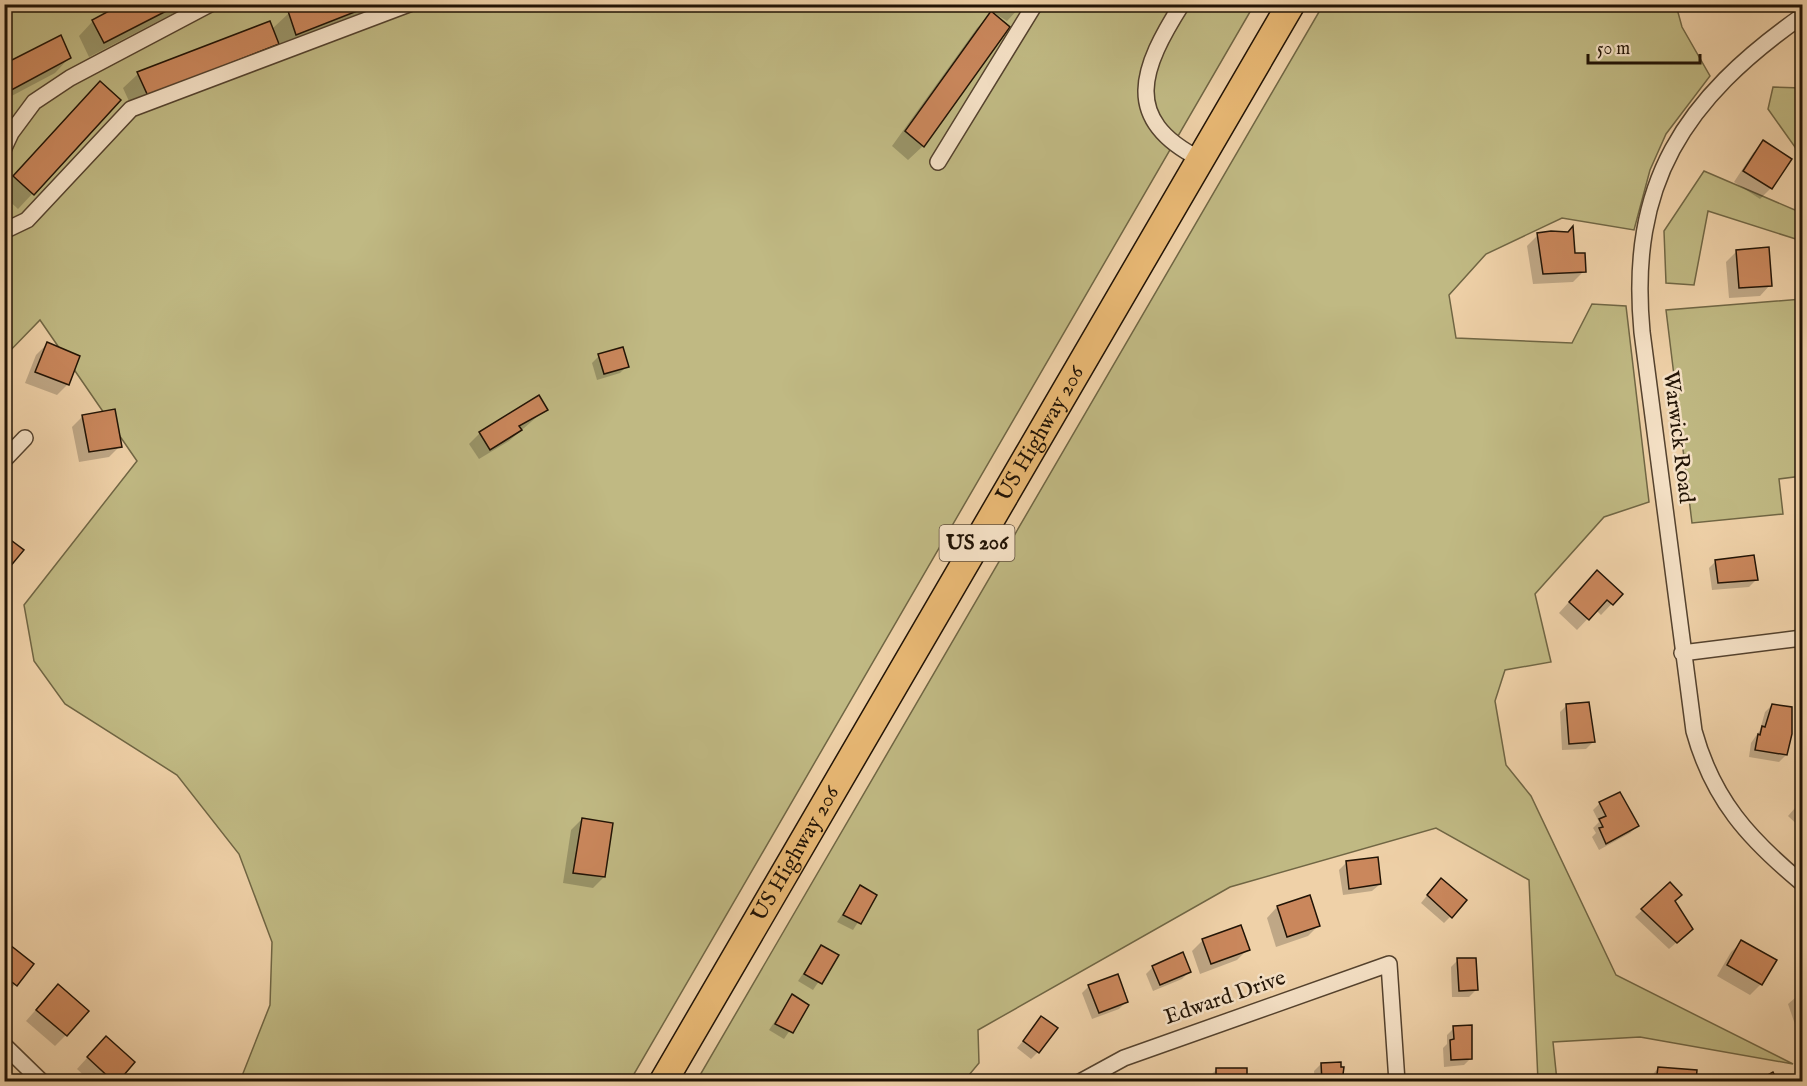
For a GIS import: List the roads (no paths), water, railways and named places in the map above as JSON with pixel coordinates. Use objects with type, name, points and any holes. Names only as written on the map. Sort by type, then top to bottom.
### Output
[{"type":"highway","name":"US Highway 206","points":[[663,1082],[1291,4]]},
{"type":"street","points":[[4,148],[11,133],[34,102],[70,78],[210,4]]},
{"type":"street","points":[[4,231],[27,220],[131,109],[409,4]]},
{"type":"street","points":[[938,162],[1035,4]]},
{"type":"street","points":[[1182,4],[1160,41],[1151,63],[1146,96],[1150,113],[1168,140],[1200,159]]},
{"type":"street","name":"Warwick Road","points":[[1803,16],[1737,66],[1700,105],[1667,160],[1647,219],[1640,258],[1639,300],[1682,653],[1694,731],[1716,788],[1749,836],[1803,883]]},
{"type":"street","points":[[4,460],[25,438]]},
{"type":"street","points":[[1682,653],[1803,638]]},
{"type":"street","name":"Edward Drive","points":[[1080,1082],[1124,1058],[1389,964],[1397,1082]]},
{"type":"street","points":[[4,1045],[42,1082]]}]
